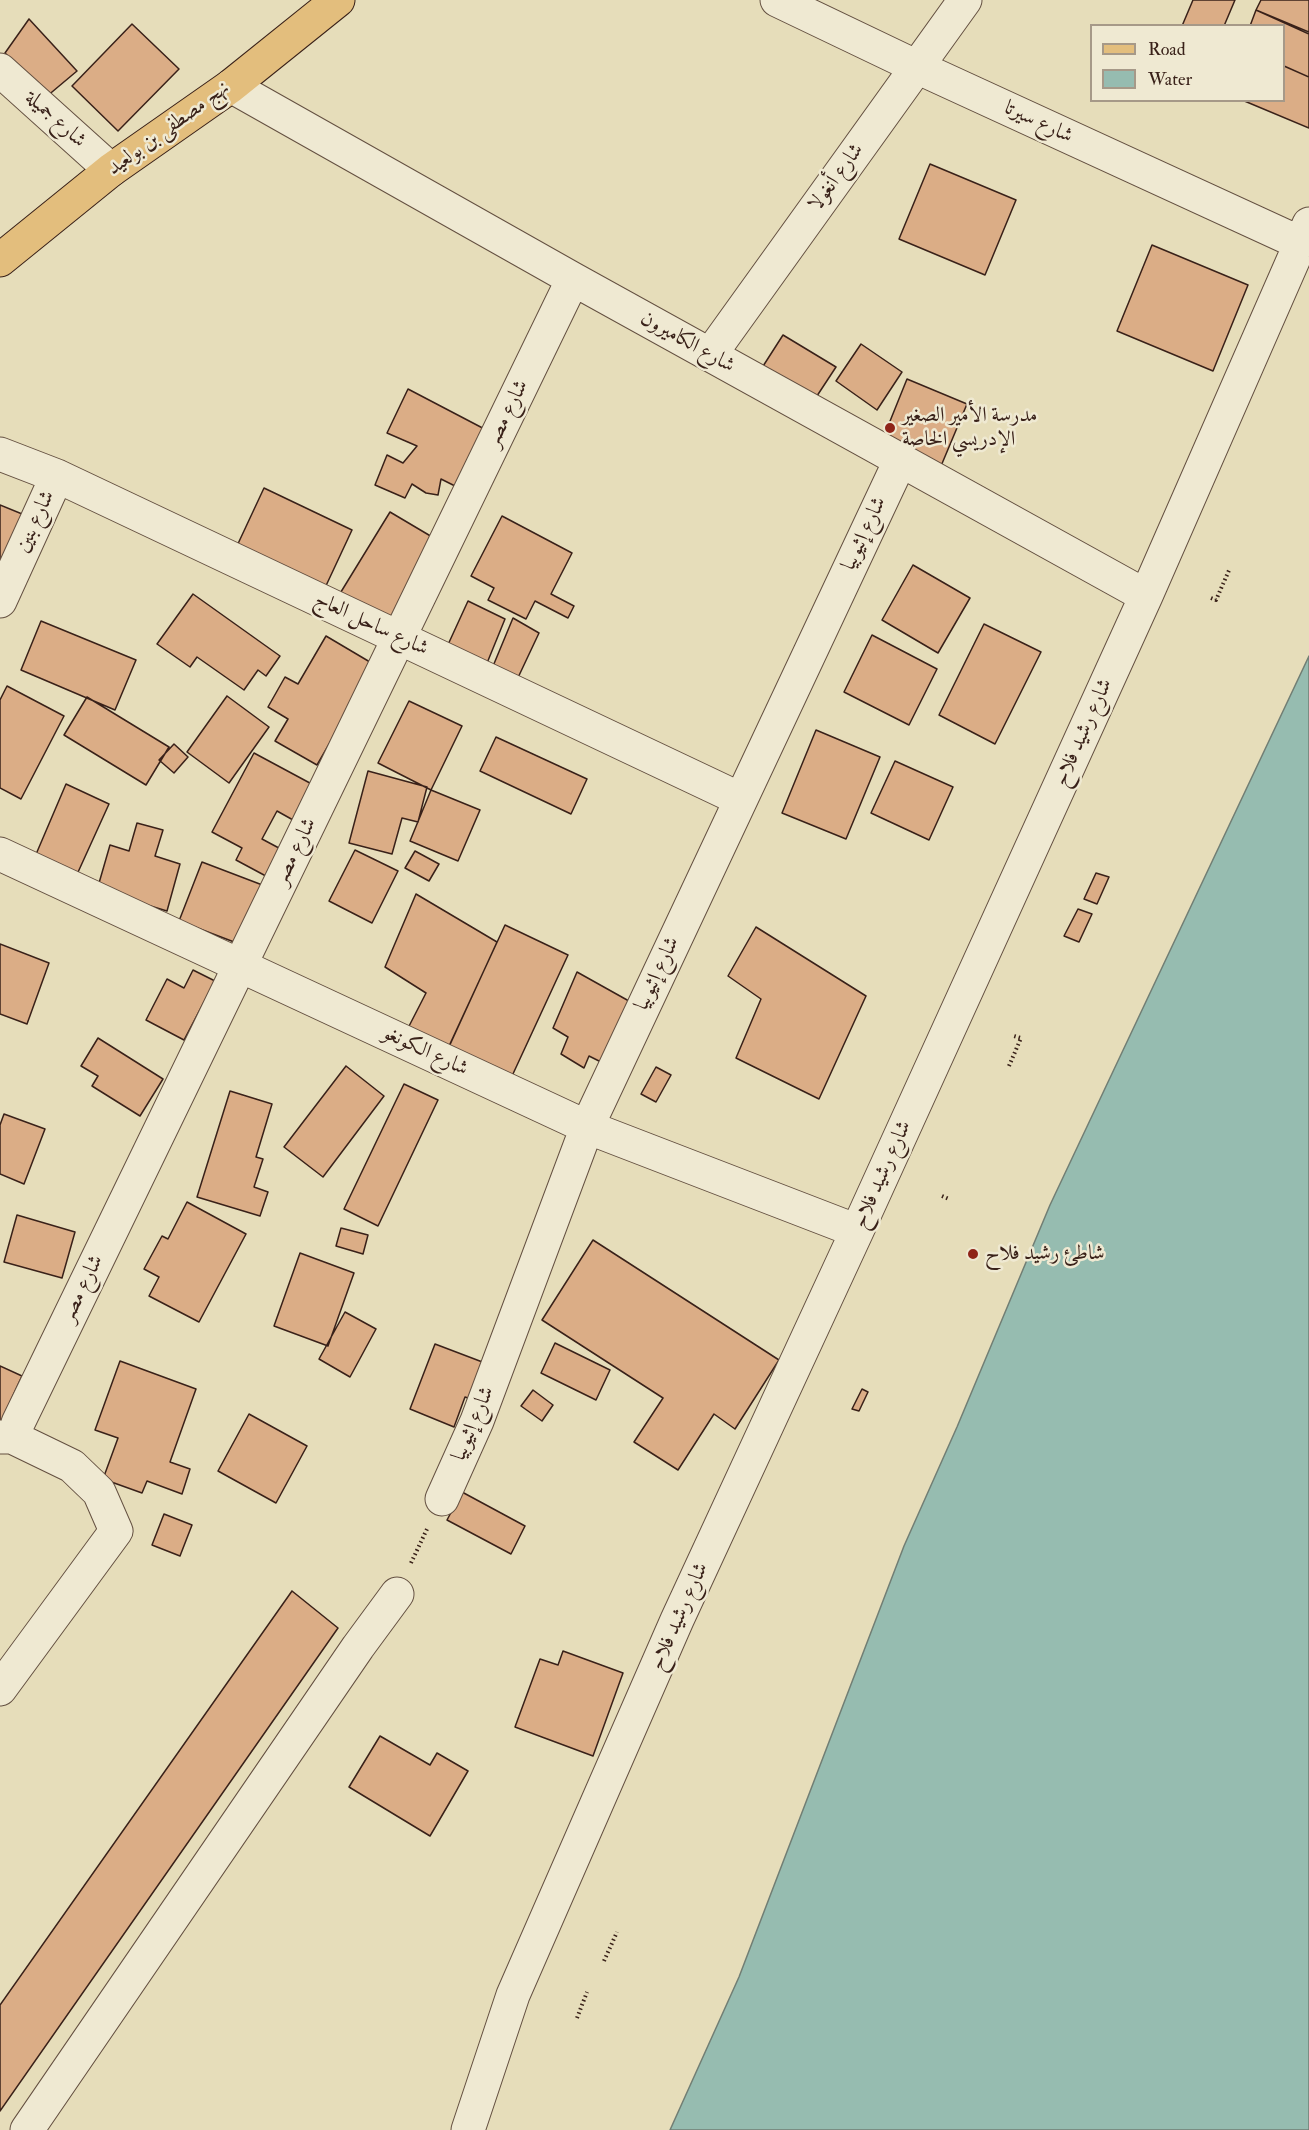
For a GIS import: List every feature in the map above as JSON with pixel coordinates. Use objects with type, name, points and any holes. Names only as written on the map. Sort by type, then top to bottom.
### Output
[{"type":"main road","name":"نهج مصطفى بن بولعيد","points":[[0,260],[111,170],[231,86],[338,0]]},
{"type":"street","name":"شارع سيرتا","points":[[777,0],[917,67],[1305,233]]},
{"type":"street","name":"شارع أنغولا","points":[[710,355],[965,0]]},
{"type":"street","name":"شارع جميلة","points":[[0,70],[111,170]]},
{"type":"street","name":"شارع الكاميرون","points":[[231,86],[573,279],[1146,596]]},
{"type":"street","name":"شارع رشيد فلاح","points":[[468,2130],[513,1995],[677,1620],[1146,596],[1305,233]]},
{"type":"street","name":"شارع مصر","points":[[9,1430],[240,966],[573,279]]},
{"type":"street","name":"شارع ساحل العاج","points":[[0,454],[57,476],[740,798]]},
{"type":"street","name":"شارع إثيوبيا","points":[[442,1499],[477,1421],[586,1127],[900,460]]},
{"type":"street","name":"شارع بنين","points":[[0,601],[57,476]]},
{"type":"street","name":"شارع الكونغو","points":[[0,854],[586,1127],[857,1231]]},
{"type":"street","points":[[0,1689],[116,1531],[99,1492],[72,1466],[12,1437],[9,1430]]},
{"type":"street","points":[[27,2130],[358,1647],[397,1594]]},
{"type":"path","points":[[1211,598],[1215,600],[1230,568]]},
{"type":"path","points":[[1009,1066],[1021,1038],[1014,1035]]},
{"type":"path","points":[[942,1196],[949,1199]]},
{"type":"path","points":[[397,1594],[442,1499]]},
{"type":"path","points":[[604,1961],[617,1932]]},
{"type":"path","points":[[577,2018],[587,1992]]},
{"type":"water","points":[[1309,656],[1309,2130],[670,2130],[739,1977],[904,1546],[957,1427],[1050,1205]]},
{"type":"building","points":[[1193,0],[1235,0],[1225,24],[1183,24]]},
{"type":"building","points":[[1261,0],[1309,0],[1309,34],[1256,10]]},
{"type":"building","points":[[1256,10],[1309,32],[1309,77],[1285,66],[1285,24],[1251,24]]},
{"type":"building","points":[[29,19],[77,71],[46,97],[5,53]]},
{"type":"building","points":[[132,24],[179,69],[118,131],[72,86]]},
{"type":"building","points":[[1285,66],[1309,77],[1309,128],[1247,102],[1285,102]]},
{"type":"building","points":[[930,164],[1016,200],[985,275],[899,239]]},
{"type":"building","points":[[1152,245],[1248,285],[1213,371],[1117,331]]},
{"type":"building","points":[[783,335],[836,367],[811,405],[758,374]]},
{"type":"building","points":[[861,344],[902,372],[877,410],[836,381]]},
{"type":"building","points":[[907,379],[967,404],[941,466],[882,441]]},
{"type":"building","points":[[408,389],[494,434],[465,491],[441,479],[438,495],[426,493],[412,484],[405,498],[375,485],[387,455],[403,463],[417,446],[387,433]]},
{"type":"building","points":[[264,488],[352,530],[324,590],[236,548]]},
{"type":"building","points":[[0,505],[27,516],[0,584]]},
{"type":"building","points":[[390,512],[444,544],[392,628],[336,600]]},
{"type":"building","points":[[502,516],[572,553],[551,594],[574,606],[568,618],[535,601],[526,619],[488,600],[494,588],[471,576]]},
{"type":"building","points":[[913,565],[970,598],[938,653],[882,620]]},
{"type":"building","points":[[193,594],[280,656],[266,676],[258,670],[244,690],[197,657],[190,667],[157,644]]},
{"type":"building","points":[[468,601],[505,619],[485,668],[446,649]]},
{"type":"building","points":[[513,618],[539,633],[515,684],[491,671]]},
{"type":"building","points":[[41,621],[136,660],[115,710],[21,670]]},
{"type":"building","points":[[984,624],[1041,652],[995,744],[939,715]]},
{"type":"building","points":[[872,635],[937,669],[909,725],[844,692]]},
{"type":"building","points":[[326,636],[375,665],[317,765],[275,741],[288,719],[268,707],[285,677],[298,684]]},
{"type":"building","points":[[7,686],[64,716],[21,799],[0,788],[0,700]]},
{"type":"building","points":[[227,696],[269,727],[229,783],[187,752]]},
{"type":"building","points":[[87,697],[169,747],[146,785],[64,735]]},
{"type":"building","points":[[409,701],[462,726],[431,790],[378,763]]},
{"type":"building","points":[[816,730],[880,757],[846,839],[782,813]]},
{"type":"building","points":[[496,737],[587,779],[571,814],[480,771]]},
{"type":"building","points":[[174,744],[188,757],[174,773],[159,760]]},
{"type":"building","points":[[254,753],[321,789],[302,825],[277,811],[262,839],[292,855],[277,882],[236,860],[242,848],[212,832]]},
{"type":"building","points":[[895,761],[953,787],[929,840],[871,813]]},
{"type":"building","points":[[368,771],[427,787],[418,822],[402,818],[392,854],[349,843]]},
{"type":"building","points":[[66,784],[109,804],[74,881],[34,859]]},
{"type":"building","points":[[431,790],[480,810],[458,861],[410,841]]},
{"type":"building","points":[[137,823],[163,830],[155,856],[180,864],[167,911],[97,890],[110,845],[129,851]]},
{"type":"building","points":[[355,850],[398,871],[372,923],[329,901]]},
{"type":"building","points":[[415,851],[439,864],[429,881],[405,868]]},
{"type":"building","points":[[202,862],[265,886],[242,945],[179,921]]},
{"type":"building","points":[[1096,873],[1109,877],[1097,904],[1084,899]]},
{"type":"building","points":[[416,894],[497,942],[448,1049],[406,1032],[426,993],[385,967]]},
{"type":"building","points":[[1078,909],[1092,914],[1079,942],[1064,936]]},
{"type":"building","points":[[505,925],[568,955],[506,1089],[443,1059]]},
{"type":"building","points":[[756,927],[866,996],[819,1099],[736,1058],[761,999],[728,976]]},
{"type":"building","points":[[0,944],[49,963],[27,1024],[0,1014]]},
{"type":"building","points":[[193,970],[215,981],[184,1040],[146,1020],[167,979],[184,988]]},
{"type":"building","points":[[577,972],[645,1010],[607,1065],[589,1056],[584,1068],[561,1054],[568,1037],[553,1028]]},
{"type":"building","points":[[98,1038],[163,1079],[140,1116],[92,1086],[98,1076],[81,1066]]},
{"type":"building","points":[[346,1066],[384,1096],[323,1177],[284,1147]]},
{"type":"building","points":[[656,1067],[671,1075],[656,1102],[641,1094]]},
{"type":"building","points":[[404,1084],[438,1100],[378,1226],[344,1209]]},
{"type":"building","points":[[230,1091],[272,1104],[256,1157],[263,1159],[254,1187],[268,1192],[260,1216],[197,1197]]},
{"type":"building","points":[[4,1114],[45,1129],[24,1184],[0,1174],[0,1125]]},
{"type":"building","points":[[187,1202],[246,1234],[199,1322],[149,1296],[159,1277],[144,1269],[162,1236],[168,1239]]},
{"type":"building","points":[[17,1215],[75,1232],[62,1278],[4,1262]]},
{"type":"building","points":[[341,1228],[368,1235],[363,1254],[336,1246]]},
{"type":"building","points":[[593,1240],[779,1360],[735,1429],[714,1414],[678,1470],[634,1442],[663,1398],[542,1320]]},
{"type":"building","points":[[300,1253],[354,1273],[328,1346],[274,1326]]},
{"type":"building","points":[[345,1312],[376,1329],[350,1377],[319,1359]]},
{"type":"building","points":[[555,1343],[610,1370],[596,1400],[541,1373]]},
{"type":"building","points":[[435,1344],[485,1363],[471,1399],[465,1397],[454,1427],[410,1409]]},
{"type":"building","points":[[120,1361],[196,1389],[170,1462],[190,1469],[182,1494],[147,1481],[142,1493],[103,1479],[118,1438],[95,1430]]},
{"type":"building","points":[[0,1366],[22,1376],[0,1424]]},
{"type":"building","points":[[862,1389],[868,1392],[859,1411],[852,1409]]},
{"type":"building","points":[[533,1390],[553,1405],[542,1421],[521,1406]]},
{"type":"building","points":[[249,1414],[307,1446],[276,1503],[218,1471]]},
{"type":"building","points":[[462,1492],[525,1526],[511,1554],[447,1520]]},
{"type":"building","points":[[164,1514],[192,1525],[180,1556],[152,1545]]},
{"type":"building","points":[[292,1591],[338,1628],[0,2111],[0,2005]]},
{"type":"building","points":[[563,1651],[623,1673],[593,1756],[515,1727],[540,1659],[558,1665]]},
{"type":"building","points":[[380,1736],[430,1765],[437,1753],[468,1771],[430,1836],[349,1787]]},
{"type":"place","name":"مدرسة الأمير الصغير الإدريسي الخاصة","points":[[890,428]]},
{"type":"place","name":"شاطئ رشيد فلاح","points":[[973,1254]]}]
